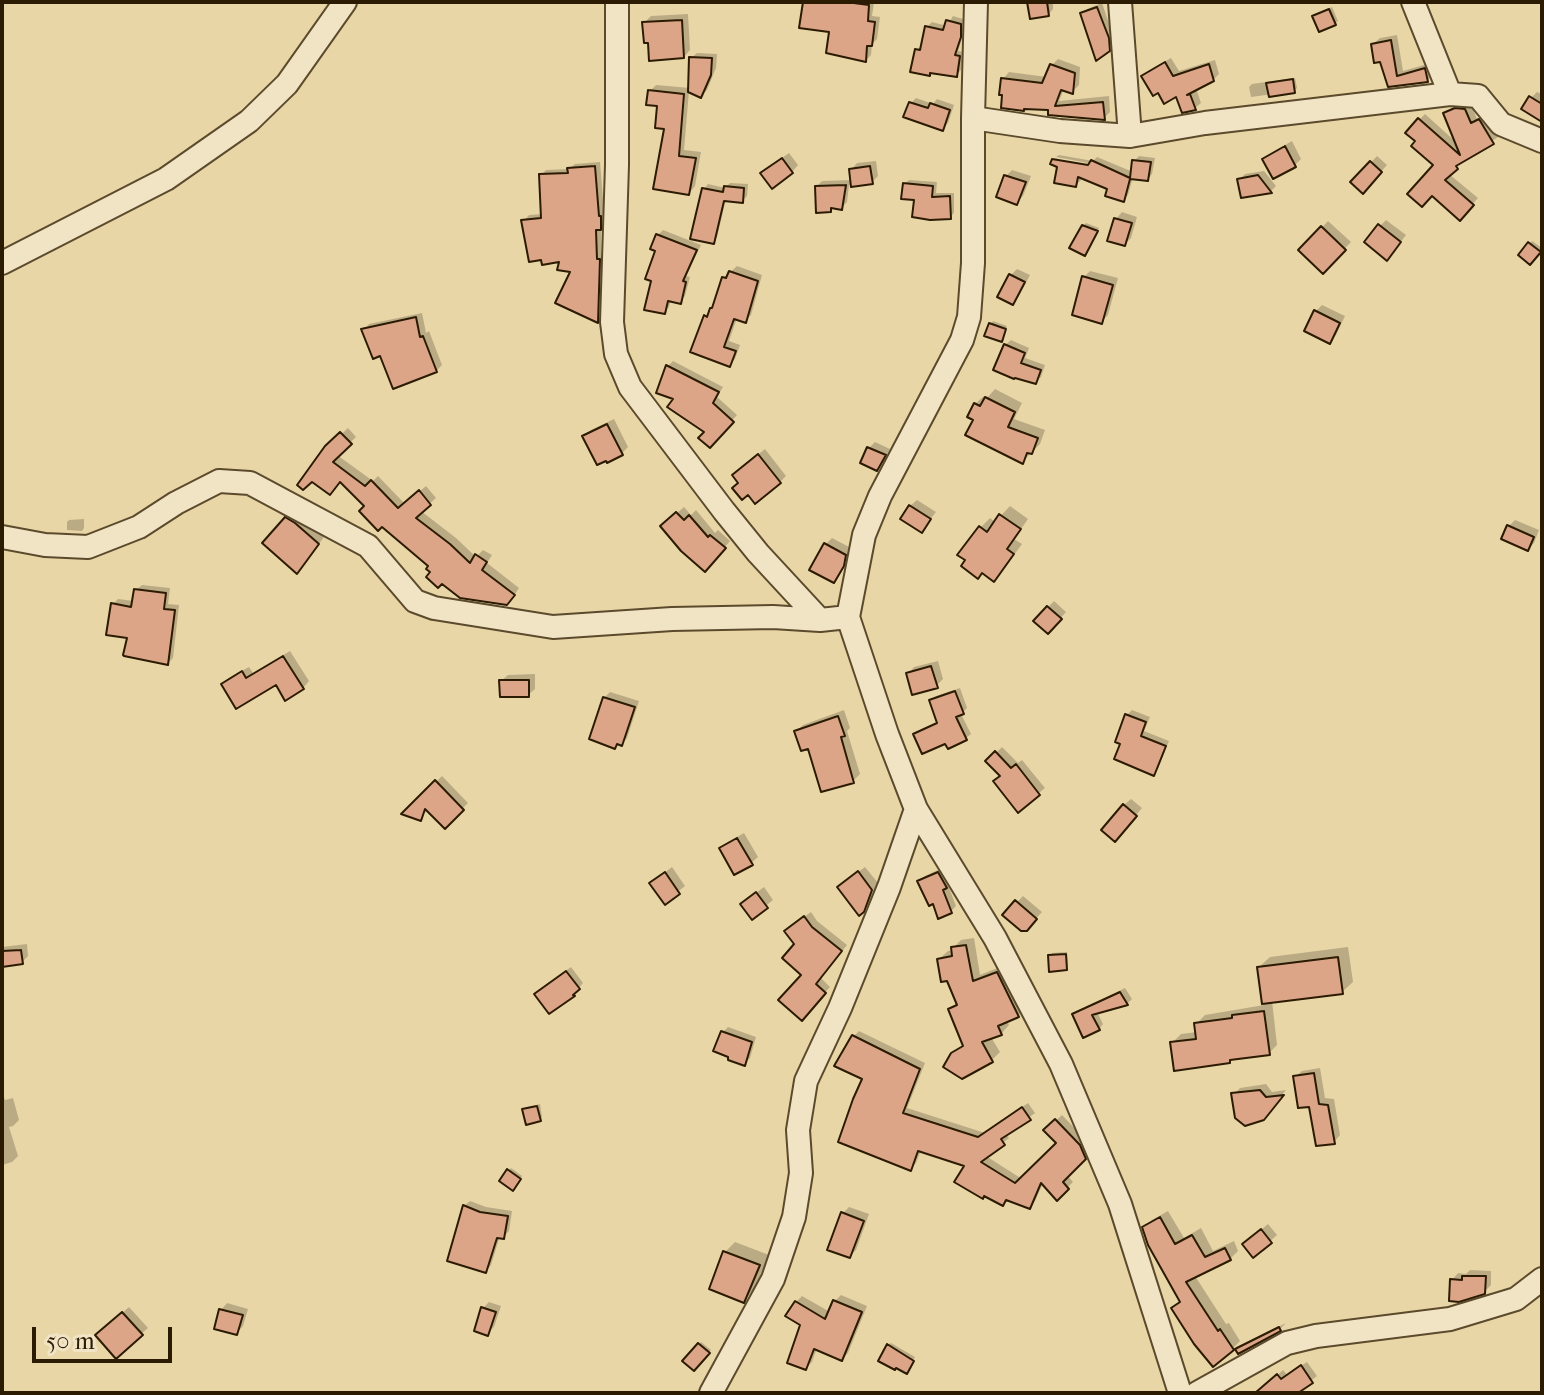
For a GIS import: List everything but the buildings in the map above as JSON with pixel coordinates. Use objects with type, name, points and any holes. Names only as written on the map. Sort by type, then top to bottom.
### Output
[{"type":"street","points":[[2,263],[166,179],[249,121],[287,84],[345,2]]},
{"type":"street","points":[[617,2],[617,181],[612,322],[616,354],[630,387],[714,498],[758,553],[820,620]]},
{"type":"street","points":[[976,2],[973,263],[969,317],[962,340],[880,496],[864,535],[848,617],[916,809],[995,938],[1061,1064],[1120,1204],[1180,1393]]},
{"type":"street","points":[[1120,2],[1130,136]]},
{"type":"street","points":[[1413,2],[1450,94]]},
{"type":"street","points":[[973,118],[1060,131],[1130,136],[1205,123],[1450,94],[1478,96],[1501,124],[1542,141]]},
{"type":"street","points":[[2,537],[45,545],[88,547],[139,527],[219,481],[250,483],[368,546],[415,601],[434,608],[553,627],[672,619],[773,617],[820,620],[848,617]]},
{"type":"street","points":[[711,1393],[773,1279],[794,1217],[801,1173],[798,1130],[806,1081],[857,968],[916,809]]},
{"type":"street","points":[[1197,1393],[1287,1343],[1316,1336],[1450,1319],[1516,1299],[1542,1279]]}]
